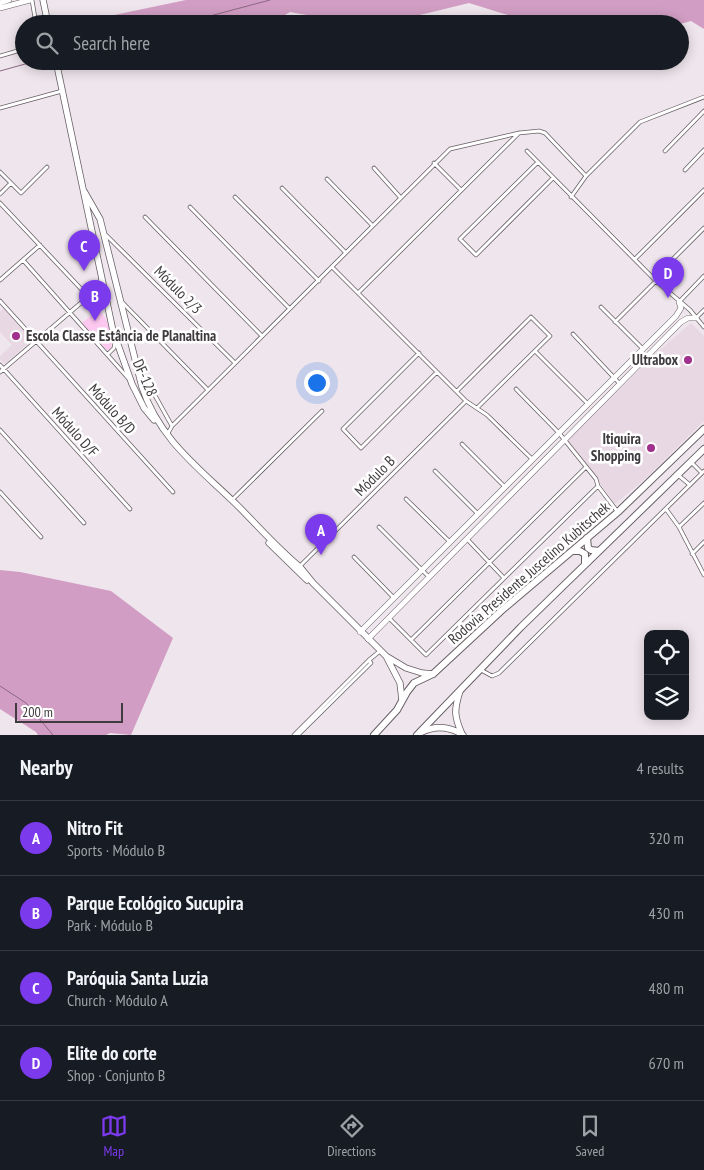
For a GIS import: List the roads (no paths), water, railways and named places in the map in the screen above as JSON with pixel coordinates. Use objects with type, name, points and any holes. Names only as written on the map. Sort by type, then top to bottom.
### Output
[{"type":"highway","name":"Rodovia Presidente Juscelino Kubitschek","points":[[374,735],[402,703],[414,683],[433,674],[508,605],[618,512],[704,429]]},
{"type":"highway","name":"Rodovia Presidente Juscelino Kubitschek","points":[[417,734],[521,627],[704,449]]},
{"type":"highway","points":[[587,538],[588,548],[599,551]]},
{"type":"highway","points":[[572,551],[580,551],[585,554],[585,564]]},
{"type":"main road","points":[[43,0],[46,15]]},
{"type":"main road","name":"DF-128","points":[[58,70],[101,277],[117,343],[131,382],[144,408],[159,424]]},
{"type":"main road","name":"DF-128","points":[[84,191],[99,216],[145,396],[159,424],[167,436],[209,480],[284,554],[291,565],[313,583]]},
{"type":"main road","points":[[92,235],[99,230],[104,233]]},
{"type":"main road","points":[[117,343],[126,349],[130,345],[130,341]]},
{"type":"main road","name":"DF-128","points":[[209,480],[250,524],[300,567],[313,583],[380,651],[406,668],[433,674]]},
{"type":"main road","points":[[248,517],[250,524]]},
{"type":"main road","points":[[291,565],[300,567],[303,576]]},
{"type":"main road","name":"DF-128","points":[[386,656],[400,683],[402,703]]},
{"type":"main road","points":[[460,690],[455,715],[463,735]]},
{"type":"main road","points":[[417,734],[443,727],[463,735]]},
{"type":"street","points":[[0,2],[9,0]]},
{"type":"street","points":[[0,8],[14,2],[31,0],[34,15]]},
{"type":"street","points":[[0,56],[15,52]]},
{"type":"street","points":[[0,108],[63,91]]},
{"type":"street","points":[[571,197],[586,176],[640,122],[704,97]]},
{"type":"street","points":[[665,151],[704,111]]},
{"type":"street","points":[[167,436],[172,426],[434,163],[450,150],[520,133],[539,131],[544,133],[586,176]]},
{"type":"street","points":[[358,293],[520,133]]},
{"type":"street","points":[[685,170],[704,150]]},
{"type":"street","points":[[527,151],[655,280],[690,310],[704,327]]},
{"type":"street","points":[[538,162],[460,239],[476,255],[553,178]]},
{"type":"street","points":[[434,163],[461,190]]},
{"type":"street","points":[[0,172],[21,193],[47,167]]},
{"type":"street","points":[[374,168],[400,197]]},
{"type":"street","points":[[327,179],[372,225]]},
{"type":"street","points":[[0,194],[11,183]]},
{"type":"street","points":[[282,188],[345,252]]},
{"type":"street","points":[[636,259],[704,190]]},
{"type":"street","points":[[235,197],[318,281]]},
{"type":"street","points":[[0,203],[84,292],[90,295]]},
{"type":"street","points":[[190,207],[289,308]]},
{"type":"street","points":[[145,217],[262,336]]},
{"type":"street","points":[[615,322],[704,228]]},
{"type":"street","name":"Módulo 2/3","points":[[104,233],[235,363]]},
{"type":"street","points":[[0,280],[40,245]]},
{"type":"street","points":[[23,260],[131,382]]},
{"type":"street","points":[[332,267],[466,400],[487,415],[532,459]]},
{"type":"street","points":[[679,302],[704,276]]},
{"type":"street","points":[[2,371],[96,290],[101,277]]},
{"type":"street","points":[[96,290],[106,296]]},
{"type":"street","name":"Módulo B/D","points":[[0,301],[173,492]]},
{"type":"street","points":[[121,301],[208,390]]},
{"type":"street","points":[[360,632],[680,312],[679,302]]},
{"type":"street","points":[[601,307],[642,349]]},
{"type":"street","points":[[368,639],[681,322],[686,319],[696,318],[704,310]]},
{"type":"street","points":[[457,391],[531,318],[550,336],[477,408]]},
{"type":"street","points":[[573,334],[620,384]]},
{"type":"street","points":[[108,354],[117,343]]},
{"type":"street","points":[[534,351],[588,404]]},
{"type":"street","points":[[419,353],[343,429],[361,448],[437,372]]},
{"type":"street","points":[[136,361],[172,426]]},
{"type":"street","name":"Módulo D/F","points":[[0,365],[2,371],[130,509]]},
{"type":"street","points":[[516,389],[559,433],[596,479],[598,486],[618,512]]},
{"type":"street","name":"Módulo B","points":[[300,567],[466,400]]},
{"type":"street","points":[[231,500],[322,410]]},
{"type":"street","points":[[0,430],[84,523]]},
{"type":"street","points":[[462,444],[505,486]]},
{"type":"street","points":[[480,670],[492,676],[499,673],[666,509],[703,472],[691,462]]},
{"type":"street","points":[[411,640],[586,467]]},
{"type":"street","points":[[435,471],[478,514]]},
{"type":"street","points":[[678,475],[690,485]]},
{"type":"street","points":[[389,618],[426,655],[598,486]]},
{"type":"street","points":[[0,492],[40,537]]},
{"type":"street","points":[[496,496],[503,502]]},
{"type":"street","points":[[406,499],[450,542]]},
{"type":"street","points":[[679,527],[704,502]]},
{"type":"street","points":[[666,509],[679,527],[704,575]]},
{"type":"street","points":[[379,526],[429,577]]},
{"type":"street","points":[[466,539],[504,578]]},
{"type":"street","points":[[692,554],[704,542]]},
{"type":"street","points":[[445,547],[452,554]]},
{"type":"street","points":[[354,557],[394,598]]},
{"type":"street","points":[[411,581],[419,588]]},
{"type":"street","points":[[388,604],[395,611]]},
{"type":"street","points":[[294,735],[380,651]]},
{"type":"street","points":[[298,735],[371,663],[369,660]]},
{"type":"waterway","points":[[214,15],[270,0]]},
{"type":"waterway","points":[[0,71],[15,67]]},
{"type":"waterway","points":[[0,686],[26,703],[53,735]]},
{"type":"place","name":"Paróquia Santa Luzia","points":[[84,271]]},
{"type":"place","name":"Elite do corte","points":[[668,298]]},
{"type":"place","name":"Parque Ecológico Sucupira","points":[[95,321]]},
{"type":"place","name":"Escola Classe Estância de Planaltina","points":[[16,336]]},
{"type":"place","name":"Ultrabox","points":[[688,360]]},
{"type":"place","name":"Itiquira Shopping","points":[[651,448]]},
{"type":"place","name":"Nitro Fit","points":[[321,555]]}]
